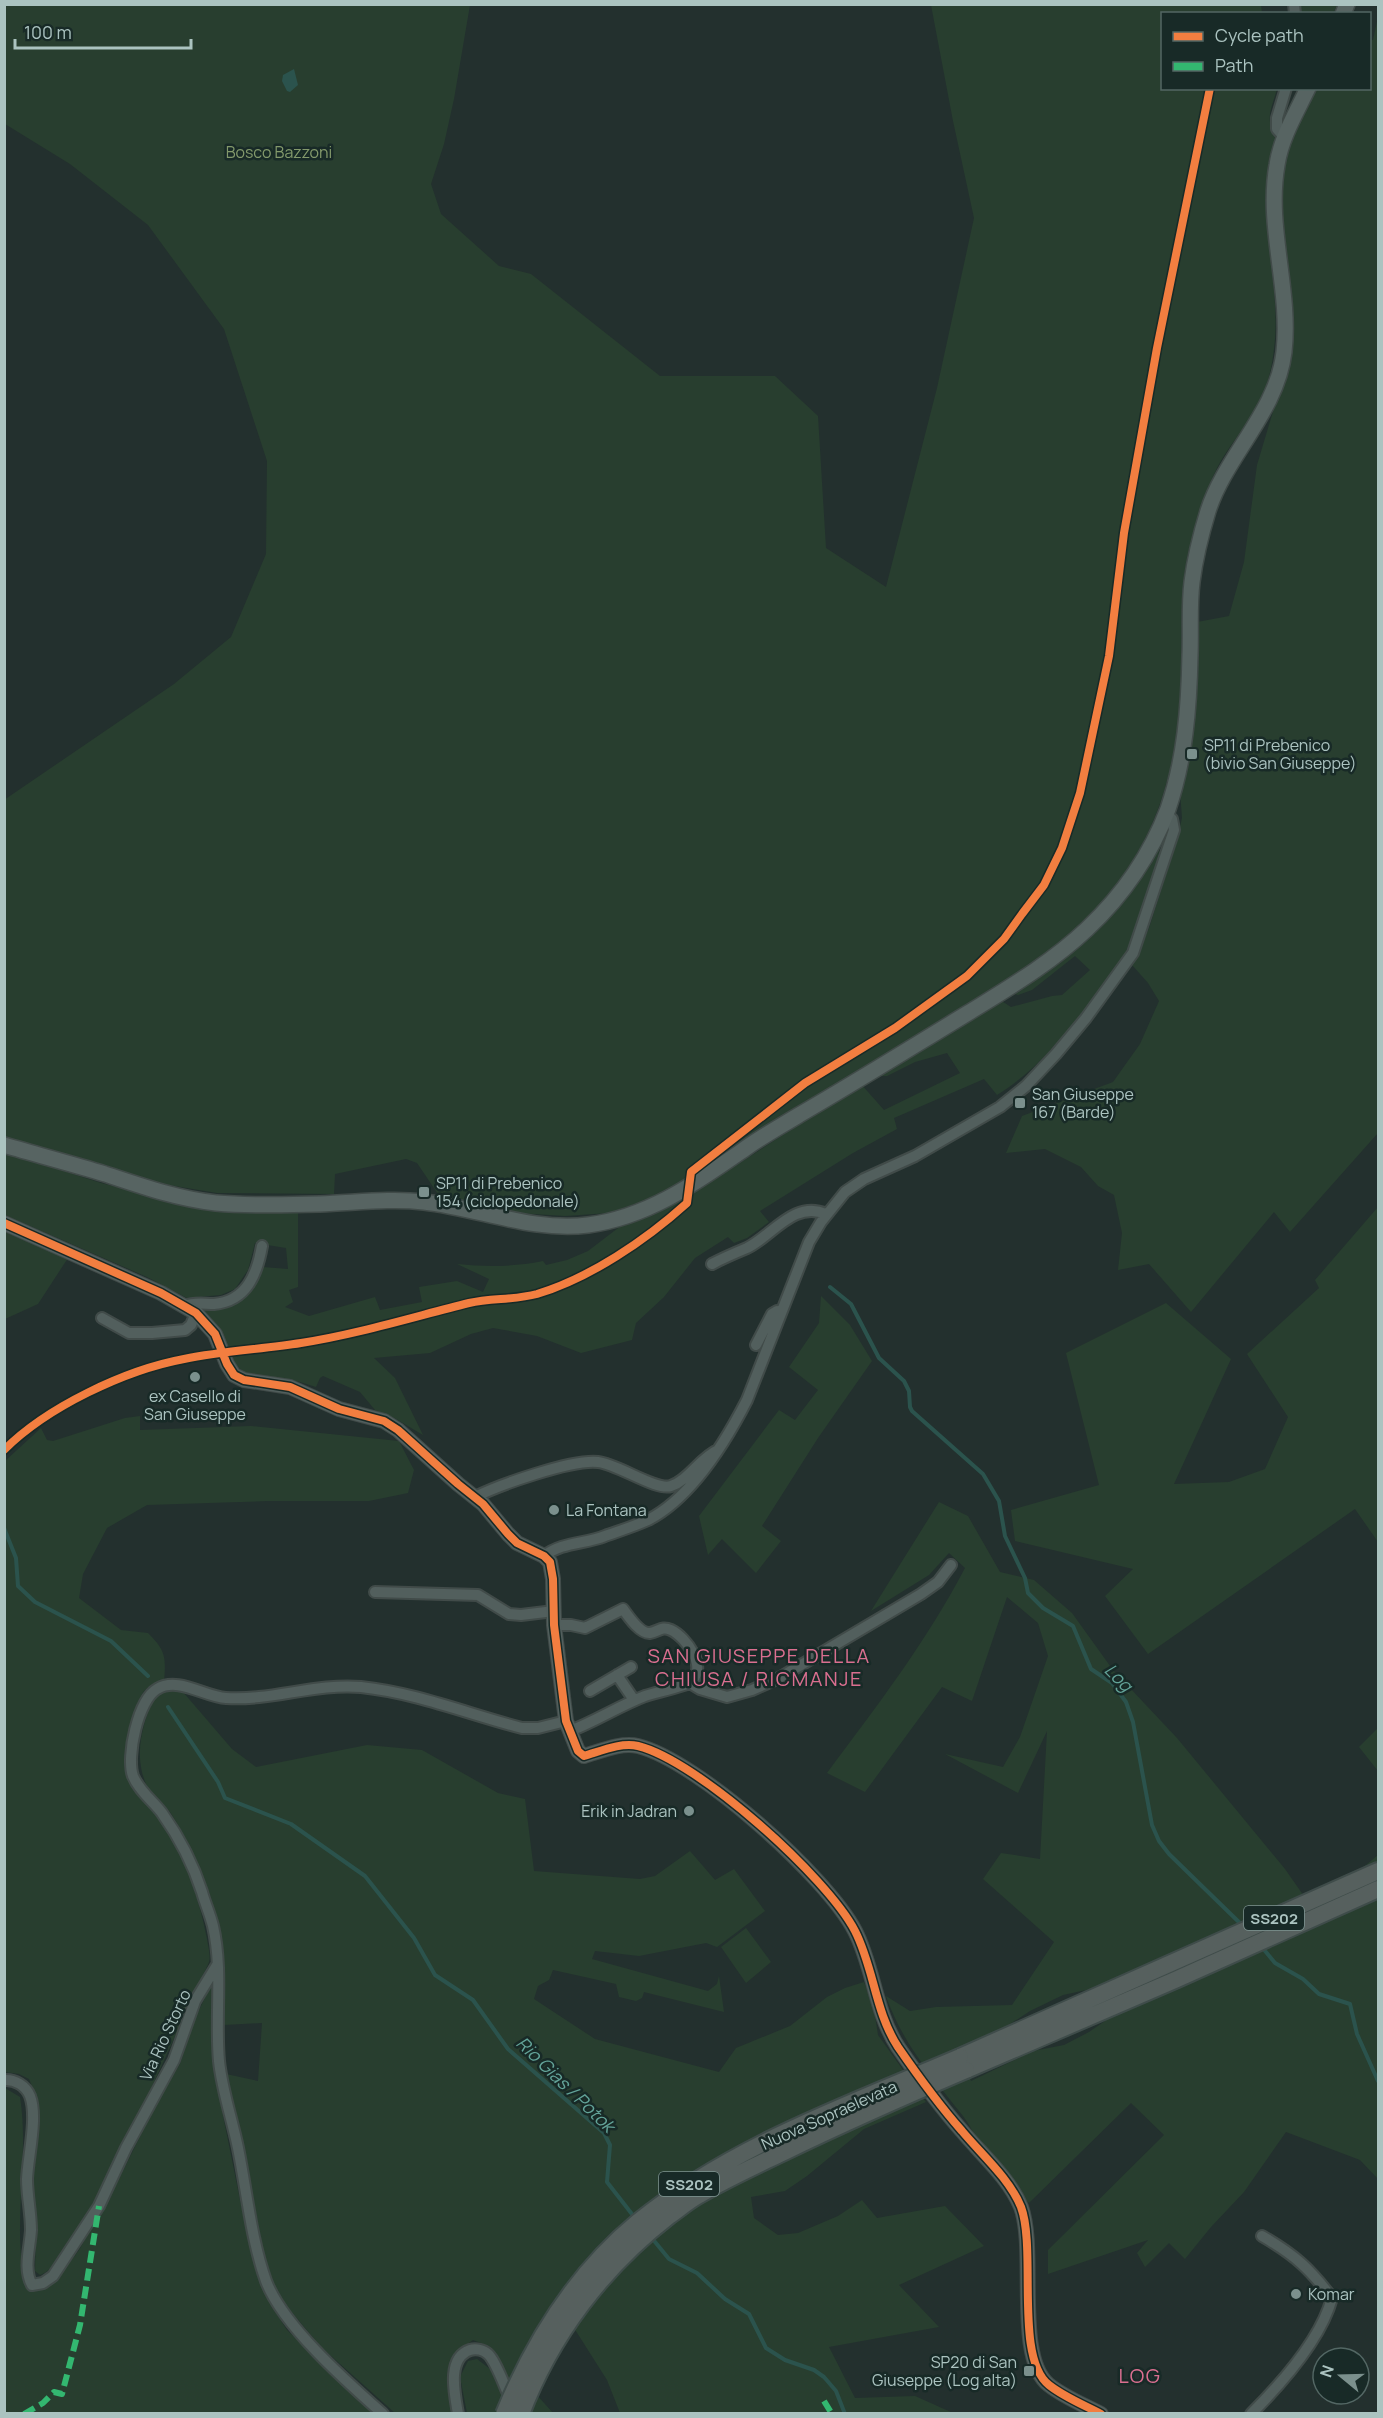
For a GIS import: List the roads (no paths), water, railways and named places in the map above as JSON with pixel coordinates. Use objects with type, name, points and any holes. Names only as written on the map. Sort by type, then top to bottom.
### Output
[{"type":"highway","name":"Nuova Sopraelevata","points":[[1172,1973],[1378,1871]]},
{"type":"highway","name":"Nuova Sopraelevata","points":[[504,2414],[520,2375],[539,2340],[570,2294],[616,2242],[687,2185],[775,2138],[963,2064],[1172,1973],[1378,1889]]},
{"type":"highway","name":"Nuova Sopraelevata","points":[[520,2414],[553,2346],[581,2304],[626,2253],[666,2219],[697,2196],[748,2169],[963,2064]]},
{"type":"main road","points":[[4,1146],[147,1188],[212,1203],[319,1204],[415,1201],[553,1226],[583,1226],[651,1208],[698,1182],[770,1132],[898,1057],[1041,968],[1083,933],[1124,889],[1139,866],[1166,813],[1184,748],[1190,674],[1191,586],[1198,548],[1210,505],[1220,483],[1275,390],[1283,358],[1284,314],[1274,190],[1278,158],[1307,90]]},
{"type":"street","points":[[1285,90],[1277,118],[1277,129],[1285,138]]},
{"type":"street","points":[[544,1556],[553,1550],[601,1537],[649,1520],[675,1500],[710,1462],[747,1400],[809,1242],[826,1214],[845,1192],[864,1179],[915,1156],[1000,1107],[1026,1086],[1086,1018],[1133,953],[1174,830],[1172,819],[1166,813]]},
{"type":"street","points":[[712,1264],[748,1248],[793,1216],[809,1211],[826,1214]]},
{"type":"street","points":[[4,1222],[161,1293],[191,1310],[215,1334],[234,1375],[261,1384],[290,1387],[339,1409],[384,1421],[398,1430],[492,1512],[517,1543],[544,1556],[550,1562],[554,1618],[568,1726],[578,1751],[584,1756],[607,1748],[637,1746],[682,1766],[702,1778],[800,1863],[844,1914],[855,1932],[884,2021],[897,2045],[960,2130],[1004,2178],[1020,2205],[1028,2253],[1032,2355],[1038,2372],[1047,2384],[1101,2414]]},
{"type":"street","points":[[191,1310],[226,1302],[244,1291],[256,1272],[262,1246]]},
{"type":"street","points":[[102,1318],[129,1333],[186,1330],[191,1325],[191,1310]]},
{"type":"street","points":[[756,1345],[772,1314],[777,1311],[781,1312]]},
{"type":"street","points":[[475,1497],[553,1470],[590,1461],[637,1475],[652,1485],[672,1486],[707,1455],[720,1448]]},
{"type":"street","points":[[218,1965],[213,1926],[199,1884],[179,1838],[133,1777],[130,1761],[135,1730],[147,1701],[156,1689],[168,1686],[191,1688],[223,1698],[241,1698],[359,1687],[411,1696],[522,1728],[568,1726],[634,1700],[690,1683],[700,1689],[727,1697],[767,1684],[921,1594],[938,1582],[951,1565]]},
{"type":"street","points":[[375,1592],[478,1595],[509,1614],[554,1618],[585,1628],[623,1609],[644,1632],[649,1633],[662,1628],[672,1630],[686,1642],[693,1652],[697,1668],[690,1683]]},
{"type":"street","points":[[590,1691],[631,1666]]},
{"type":"street","points":[[617,1675],[634,1700]]},
{"type":"street","name":"Via Rio Storto","points":[[218,1965],[219,2064],[266,2281],[276,2301],[308,2341],[348,2383],[382,2414]]},
{"type":"street","name":"Via Rio Storto","points":[[4,2080],[16,2082],[24,2087],[30,2096],[33,2115],[27,2181],[31,2229],[28,2277],[32,2284],[42,2283],[52,2276],[99,2206],[126,2148],[174,2060],[195,2001],[218,1965]]},
{"type":"street","points":[[1251,2414],[1280,2383],[1311,2343],[1332,2298],[1292,2253],[1262,2236]]},
{"type":"street","points":[[459,2414],[454,2377],[457,2362],[463,2353],[473,2349],[486,2352],[493,2361],[500,2379],[520,2414]]},
{"type":"waterway","name":"Log","points":[[830,1287],[851,1304],[879,1358],[904,1381],[909,1391],[912,1411],[983,1474],[999,1501],[1005,1536],[1025,1578],[1028,1593],[1043,1608],[1073,1626],[1091,1669],[1112,1683],[1126,1702],[1133,1722],[1152,1825],[1159,1841],[1169,1854],[1244,1927]]},
{"type":"waterway","name":"Rio Gias / Potok","points":[[4,1528],[16,1558],[18,1586],[35,1602],[111,1641],[148,1676]]},
{"type":"waterway","name":"Rio Gias / Potok","points":[[168,1707],[218,1782],[225,1798],[291,1824],[365,1876],[414,1938],[435,1975],[473,2000],[508,2049],[604,2133],[610,2145],[607,2182],[635,2218]]},
{"type":"waterway","name":"Log","points":[[1261,1946],[1275,1963],[1303,1979],[1319,1994],[1350,2004],[1357,2034],[1378,2081]]},
{"type":"waterway","name":"Rio Gias / Potok","points":[[651,2237],[669,2259],[697,2273],[725,2299],[749,2314],[766,2348],[785,2360],[814,2370],[824,2377],[836,2391],[845,2414]]},
{"type":"place","name":"SP11 di Prebenico (bivio San Giuseppe)","points":[[1192,754]]},
{"type":"place","name":"San Giuseppe 167 (Barde)","points":[[1020,1103]]},
{"type":"place","name":"SP11 di Prebenico 154 (ciclopedonale)","points":[[424,1192]]},
{"type":"place","name":"ex Casello di San Giuseppe","points":[[195,1377]]},
{"type":"place","name":"La Fontana","points":[[554,1510]]},
{"type":"place","name":"Erik in Jadran","points":[[689,1811]]},
{"type":"place","name":"Komar","points":[[1296,2294]]},
{"type":"place","name":"SP20 di San Giuseppe (Log alta)","points":[[1029,2371]]},
{"type":"district","name":"SAN GIUSEPPE DELLA CHIUSA / RICMANJE","points":[[759,1666]]},
{"type":"district","name":"LOG","points":[[1140,2375]]},
{"type":"park label","name":"Bosco Bazzoni","points":[[279,152]]}]
